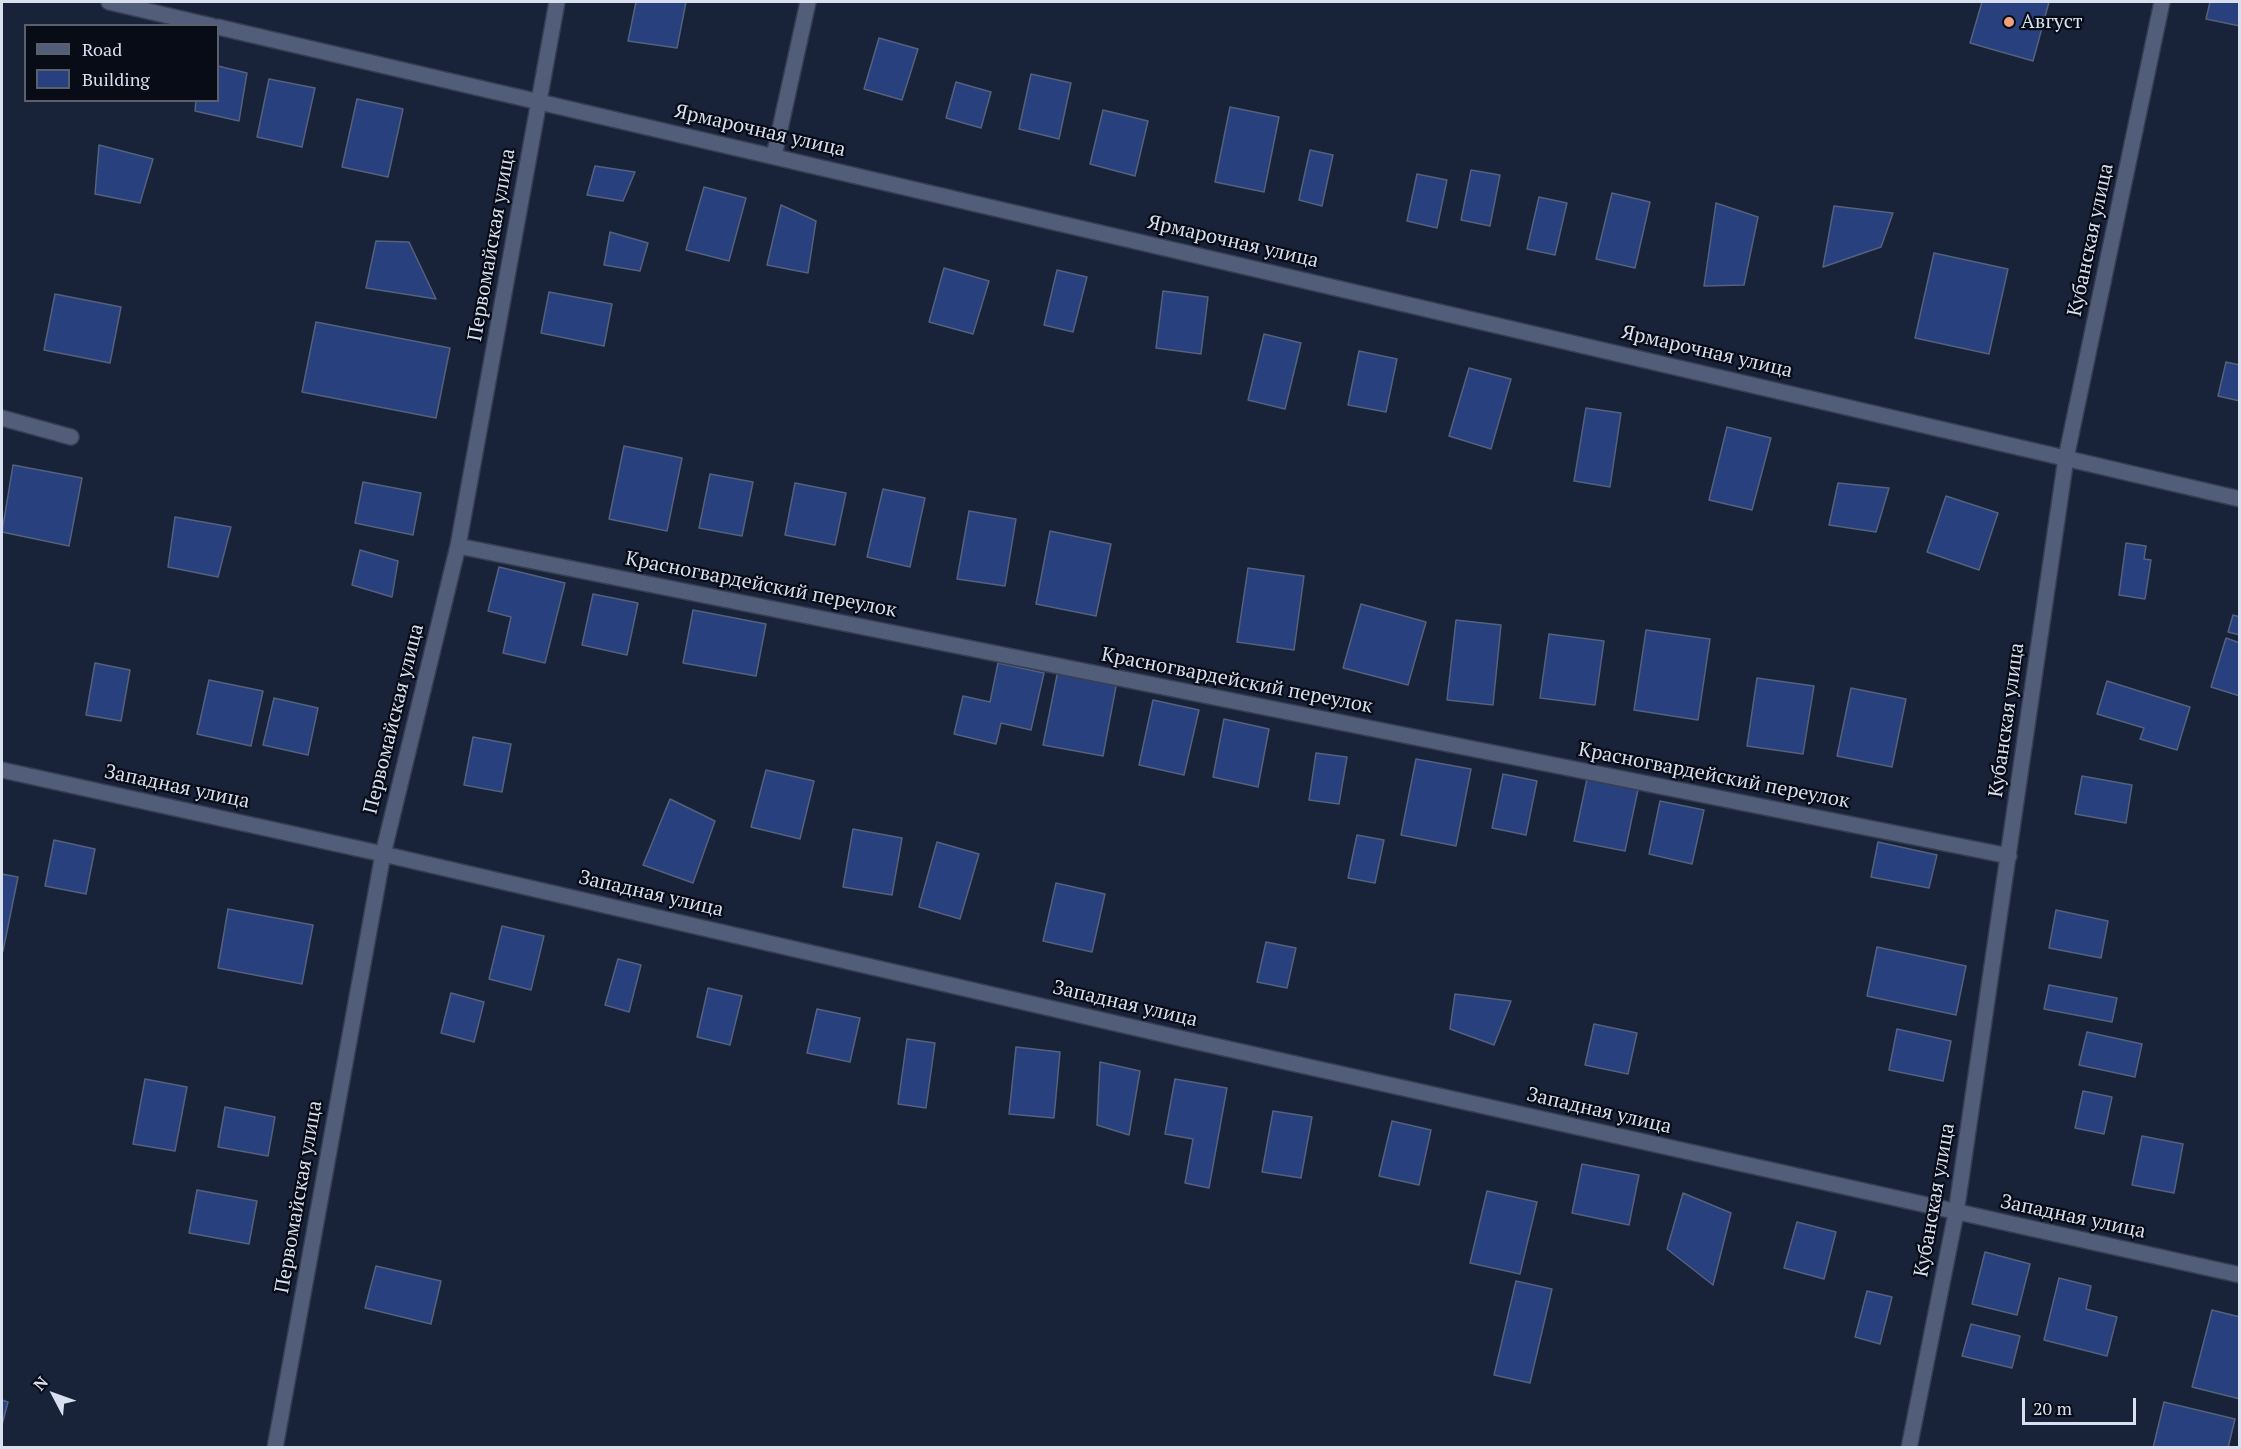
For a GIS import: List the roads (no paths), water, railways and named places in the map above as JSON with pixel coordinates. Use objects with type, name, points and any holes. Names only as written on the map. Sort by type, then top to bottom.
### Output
[{"type":"street","points":[[109,2],[203,24]]},
{"type":"street","name":"Первомайская улица","points":[[275,1448],[383,854],[458,546],[556,2]]},
{"type":"street","points":[[774,156],[808,2]]},
{"type":"street","name":"Кубанская улица","points":[[1909,1448],[1956,1213],[2067,458],[2163,2]]},
{"type":"street","name":"Ярмарочная улица","points":[[219,27],[2240,499]]},
{"type":"street","points":[[2,418],[71,437]]},
{"type":"street","name":"Красногвардейский переулок","points":[[458,546],[2008,856]]},
{"type":"street","name":"Западная улица","points":[[2,770],[383,854],[1175,1037],[2240,1275]]},
{"type":"place","name":"Август","points":[[2009,22]]}]
